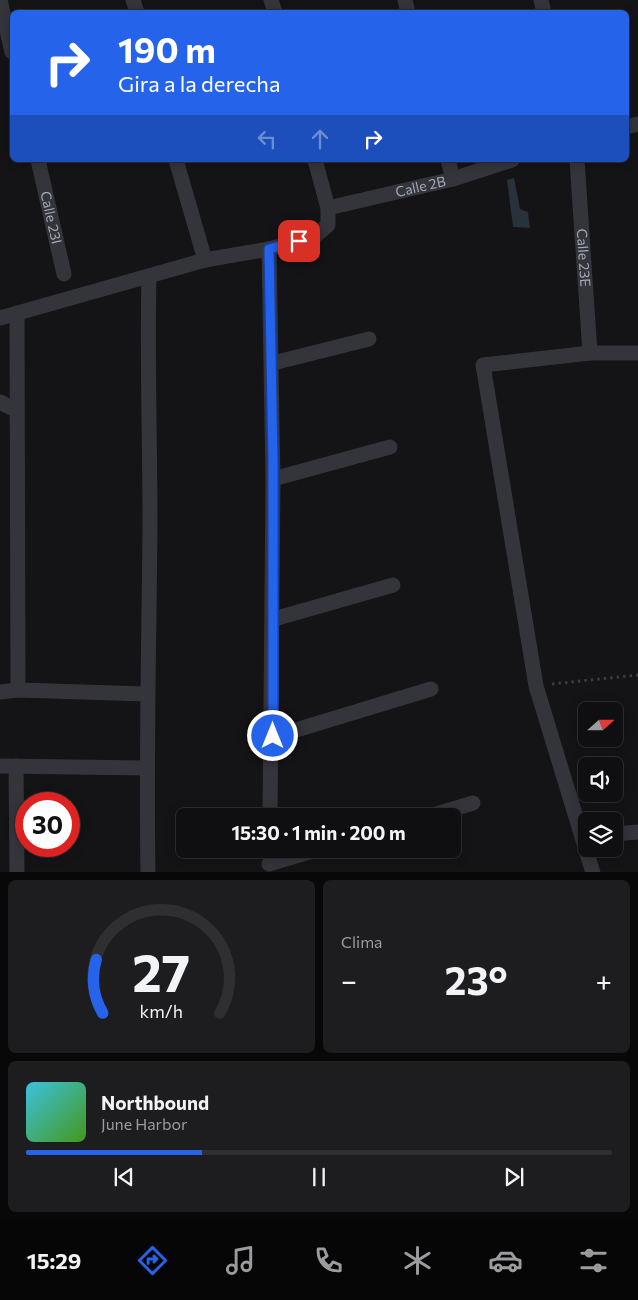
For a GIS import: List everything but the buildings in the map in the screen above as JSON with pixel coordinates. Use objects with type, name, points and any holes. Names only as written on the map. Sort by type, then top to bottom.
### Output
[{"type":"street","points":[[0,0],[10,43]]},
{"type":"street","name":"Calle 23I","points":[[38,162],[64,274]]},
{"type":"street","points":[[177,162],[205,260]]},
{"type":"street","points":[[0,318],[205,260],[269,249],[314,237],[328,225],[328,208],[316,162]]},
{"type":"street","points":[[449,162],[453,178]]},
{"type":"street","name":"Calle 2B","points":[[328,208],[453,178],[505,162]]},
{"type":"street","name":"Calle 23E","points":[[578,162],[590,353]]},
{"type":"street","points":[[269,249],[273,363],[274,480],[273,736],[270,808]]},
{"type":"street","points":[[148,276],[147,363],[150,524],[146,694],[148,872]]},
{"type":"street","points":[[17,313],[18,690]]},
{"type":"street","points":[[273,363],[369,339]]},
{"type":"street","points":[[578,818],[536,686],[483,365],[590,353],[638,353]]},
{"type":"street","points":[[0,402],[16,410]]},
{"type":"street","points":[[274,480],[390,447]]},
{"type":"street","points":[[274,619],[392,585]]},
{"type":"street","points":[[273,736],[431,689]]},
{"type":"street","points":[[0,692],[18,690],[146,694]]},
{"type":"street","points":[[0,766],[146,768]]},
{"type":"street","points":[[16,766],[17,872]]},
{"type":"street","points":[[459,808],[473,804]]},
{"type":"street","points":[[623,833],[638,832]]},
{"type":"street","points":[[589,857],[593,872]]},
{"type":"street","points":[[269,862],[284,858]]},
{"type":"path","points":[[536,686],[638,675]]},
{"type":"shaded area","points":[[514,178],[520,209],[528,212],[530,228],[513,227],[507,180]]},
{"type":"route","points":[[273,736],[273,363],[269,249],[299,241]]}]
